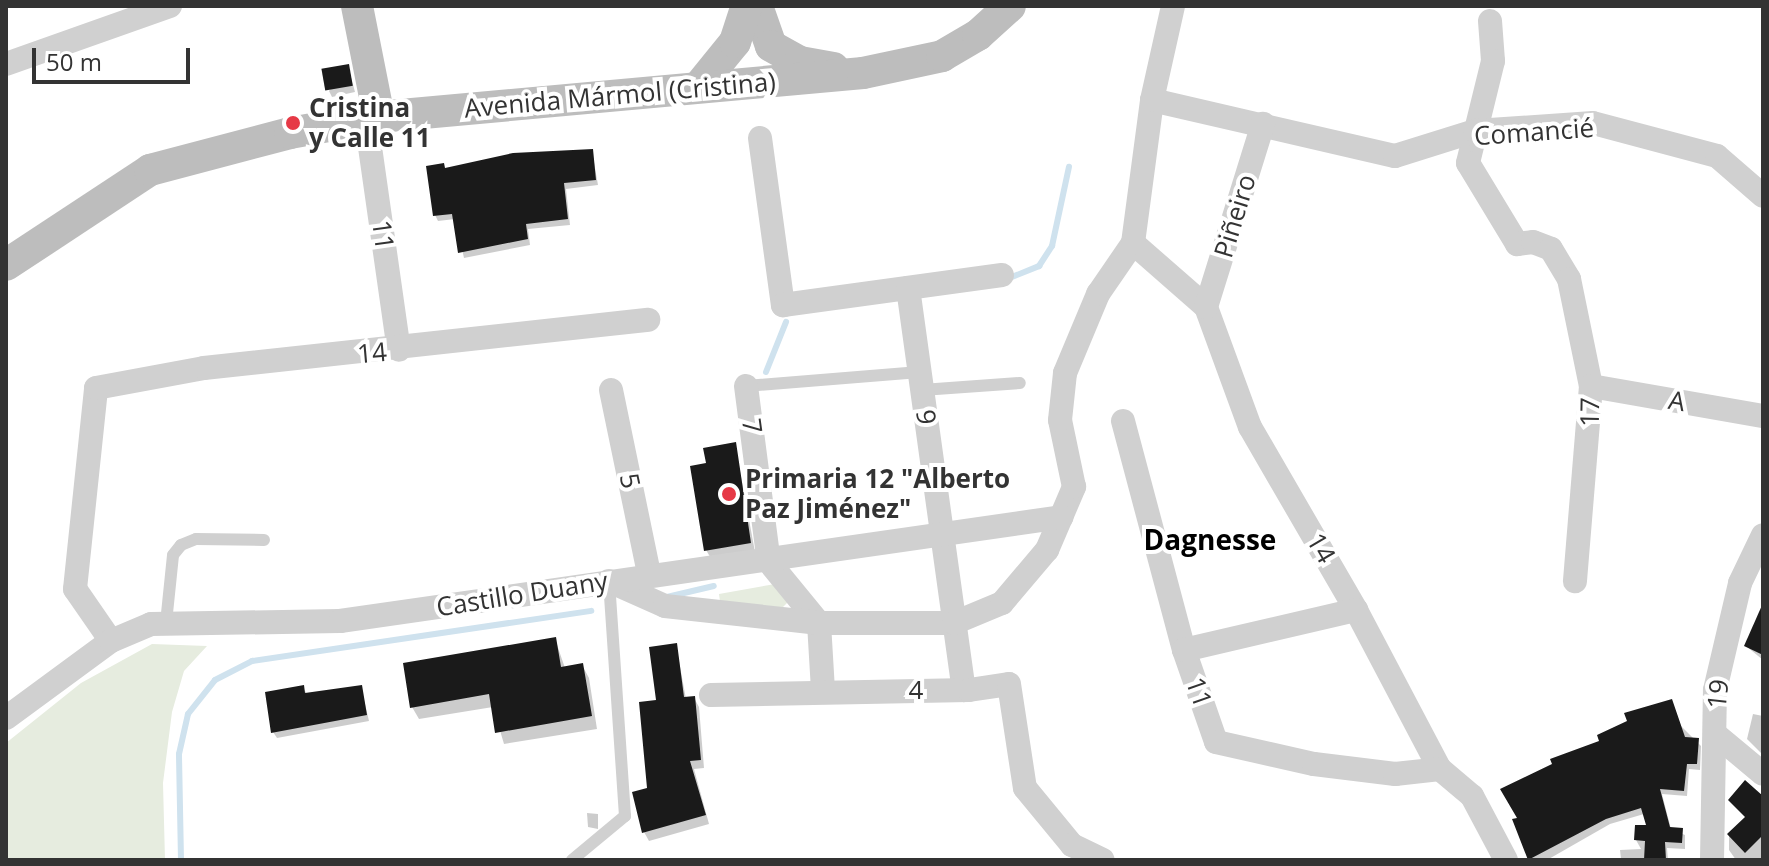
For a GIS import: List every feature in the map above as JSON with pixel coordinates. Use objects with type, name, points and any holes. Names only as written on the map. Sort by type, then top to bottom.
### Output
[{"type":"main road","name":"11","points":[[357,6],[372,118]]},
{"type":"main road","points":[[700,85],[735,42],[747,6]]},
{"type":"main road","points":[[757,6],[771,46],[800,62],[863,73]]},
{"type":"main road","name":"Avenida Mármol (Cristina)","points":[[6,265],[150,170],[372,118],[700,85],[863,73],[942,56],[978,35],[1010,6]]},
{"type":"street","points":[[6,64],[170,6]]},
{"type":"street","points":[[609,581],[665,606],[819,623],[954,623],[1002,603],[1032,572],[1062,517],[1074,487],[1060,420],[1065,373],[1098,294],[1133,243],[1152,100],[1173,6]]},
{"type":"street","points":[[1475,131],[1493,61],[1490,21]]},
{"type":"street","name":"Comancié","points":[[1152,100],[1263,124],[1314,141],[1395,156],[1475,131],[1593,123],[1717,156],[1763,196]]},
{"type":"street","name":"11","points":[[372,118],[399,350]]},
{"type":"street","name":"Piñeiro","points":[[1206,307],[1263,124]]},
{"type":"street","name":"17","points":[[1475,131],[1468,163],[1517,244],[1551,249],[1569,279],[1591,386],[1575,581]]},
{"type":"street","points":[[760,138],[783,305],[909,298],[1002,275]]},
{"type":"street","name":"14","points":[[1133,243],[1206,307],[1250,427],[1356,610],[1440,769],[1472,796],[1506,860]]},
{"type":"street","name":"9","points":[[909,298],[964,690]]},
{"type":"street","name":"14","points":[[111,641],[75,589],[96,388],[204,368],[399,350],[648,320]]},
{"type":"street","name":"7","points":[[746,386],[769,562]]},
{"type":"street","name":"A","points":[[1591,386],[1763,416]]},
{"type":"street","name":"5","points":[[611,390],[649,573]]},
{"type":"street","name":"11","points":[[1123,421],[1184,650],[1216,742],[1328,766],[1395,774],[1440,769]]},
{"type":"street","name":"Castillo Duany","points":[[6,718],[111,641],[151,624],[340,621],[649,573],[769,562],[1062,517]]},
{"type":"street","name":"19","points":[[1712,860],[1715,690],[1740,583],[1763,535]]},
{"type":"street","points":[[769,562],[819,623],[823,691]]},
{"type":"street","points":[[1184,650],[1356,610]]},
{"type":"street","name":"4","points":[[711,695],[964,690],[1009,684],[1025,788],[1072,845],[1103,860]]},
{"type":"street","points":[[1715,734],[1763,774]]},
{"type":"lane","points":[[746,386],[921,381],[1020,383]]},
{"type":"lane","points":[[166,623],[173,555],[181,545],[196,539],[264,540]]},
{"type":"lane","points":[[572,860],[625,816],[609,581]]},
{"type":"shaded area","points":[[781,583],[788,602],[783,607],[721,609],[719,594]]},
{"type":"shaded area","points":[[152,644],[207,646],[184,671],[172,712],[163,783],[165,860],[6,860],[6,743],[81,683]]},
{"type":"building","points":[[349,64],[353,86],[325,91],[321,69]]},
{"type":"building","points":[[593,149],[596,180],[564,183],[568,219],[526,224],[528,239],[458,253],[452,214],[433,216],[426,166],[444,163],[445,168],[513,153]]},
{"type":"building","name":"Primaria 12 \"Alberto Paz Jiménez\"","points":[[736,442],[751,543],[704,551],[690,466],[706,463],[703,448]]},
{"type":"building","points":[[1763,603],[1763,655],[1744,646]]},
{"type":"building","points":[[556,637],[561,667],[583,663],[592,716],[495,733],[489,694],[410,708],[403,663]]},
{"type":"building","points":[[677,643],[684,697],[695,696],[701,760],[690,761],[706,815],[642,833],[632,792],[647,788],[639,702],[656,700],[649,647]]},
{"type":"building","points":[[304,685],[305,693],[362,685],[367,715],[271,733],[265,692]]},
{"type":"building","points":[[1672,699],[1685,737],[1699,738],[1697,764],[1687,764],[1684,791],[1660,789],[1670,827],[1683,828],[1682,843],[1665,842],[1666,860],[1644,860],[1645,841],[1634,840],[1635,825],[1646,825],[1641,808],[1606,819],[1528,860],[1512,819],[1517,818],[1500,789],[1552,764],[1550,759],[1599,741],[1597,735],[1627,721],[1624,713]]},
{"type":"building","points":[[1745,780],[1763,796],[1763,835],[1745,853],[1727,834],[1745,817],[1728,800]]},
{"type":"waterway","points":[[1007,279],[1039,266],[1052,246],[1069,167]]},
{"type":"waterway","points":[[766,372],[786,322]]},
{"type":"waterway","points":[[667,597],[714,586]]},
{"type":"waterway","points":[[181,860],[179,754],[188,714],[215,680],[252,661],[591,611]]},
{"type":"place","name":"Cristina y Calle 11","points":[[293,123]]},
{"type":"place","name":"Primaria 12 \"Alberto Paz Jiménez\"","points":[[729,494]]},
{"type":"district","name":"Dagnesse","points":[[1210,539]]}]
